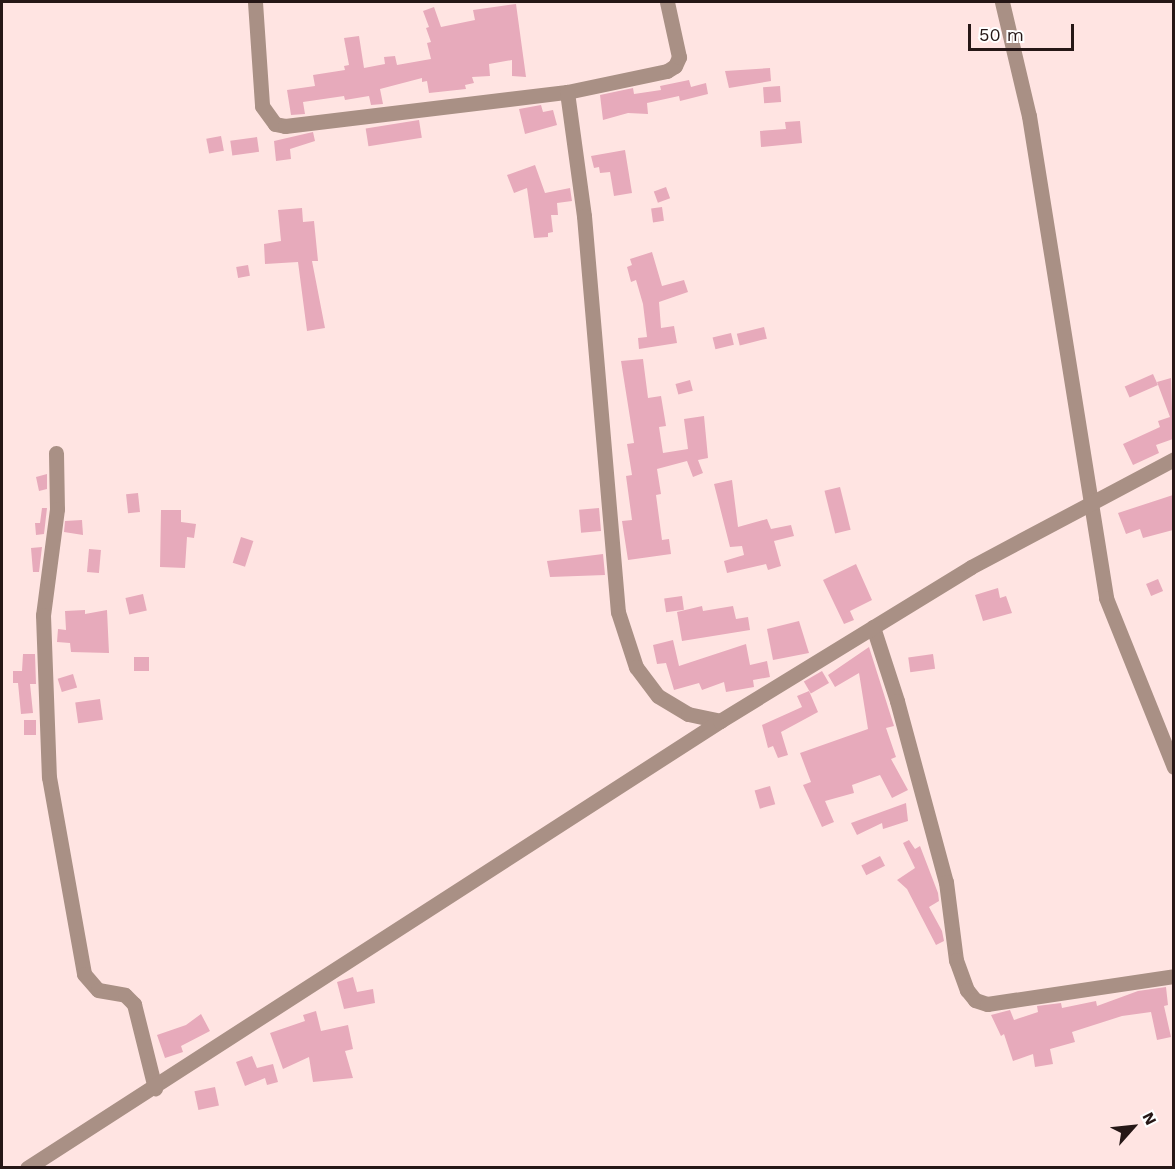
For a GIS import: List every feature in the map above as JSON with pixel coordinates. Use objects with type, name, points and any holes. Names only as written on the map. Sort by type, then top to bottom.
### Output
[{"type":"street","points":[[255,2],[262,106],[275,124],[316,124],[567,92],[675,66],[679,57],[667,2]]},
{"type":"street","points":[[1002,2],[1029,116],[1106,598],[1173,767]]},
{"type":"street","points":[[567,92],[584,216],[618,612],[636,667],[658,696],[680,710],[720,721]]},
{"type":"street","points":[[56,453],[57,509],[43,615],[49,777],[84,974],[98,990],[125,995],[134,1004],[155,1088]]},
{"type":"street","points":[[27,1167],[155,1088],[720,721],[873,627],[1090,501],[1173,459]]},
{"type":"street","points":[[873,627],[897,701],[946,882],[955,931],[956,960],[967,990],[975,1000],[987,1004],[1173,976]]},
{"type":"building","points":[[516,4],[526,77],[512,76],[512,60],[489,64],[490,76],[472,77],[474,83],[465,85],[466,89],[429,93],[427,81],[422,82],[422,78],[380,89],[383,104],[371,105],[369,96],[345,100],[344,96],[303,102],[305,114],[291,115],[287,90],[315,86],[313,75],[345,70],[344,66],[349,65],[344,38],[359,36],[364,68],[385,64],[384,57],[395,56],[397,65],[431,59],[427,43],[431,42],[426,28],[429,27],[423,11],[434,7],[441,27],[475,20],[473,10]]},
{"type":"building","points":[[770,68],[771,81],[729,88],[725,71]]},
{"type":"building","points":[[689,80],[691,87],[706,83],[708,94],[680,101],[679,96],[647,103],[648,114],[628,113],[603,120],[600,95],[633,88],[634,94],[661,90],[660,86]]},
{"type":"building","points":[[780,86],[781,102],[764,103],[763,87]]},
{"type":"building","points":[[541,105],[543,112],[553,110],[557,125],[525,134],[519,109]]},
{"type":"building","points":[[419,120],[422,138],[368,146],[366,128]]},
{"type":"building","points":[[800,121],[802,143],[761,147],[760,131],[786,129],[785,122]]},
{"type":"building","points":[[313,132],[315,141],[290,149],[291,159],[276,161],[274,141]]},
{"type":"building","points":[[221,136],[224,151],[209,154],[206,139]]},
{"type":"building","points":[[257,137],[259,152],[232,156],[230,141]]},
{"type":"building","points":[[625,150],[632,193],[614,196],[610,172],[600,173],[599,167],[594,168],[591,156]]},
{"type":"building","points":[[535,165],[545,193],[570,188],[572,201],[557,203],[558,215],[551,215],[553,232],[548,233],[548,237],[534,238],[527,188],[514,193],[507,175]]},
{"type":"building","points":[[666,187],[670,198],[658,203],[654,191]]},
{"type":"building","points":[[662,207],[664,221],[653,222],[651,209]]},
{"type":"building","points":[[302,208],[303,222],[314,221],[318,261],[312,261],[325,328],[307,331],[298,262],[265,264],[264,244],[281,241],[278,210]]},
{"type":"building","points":[[652,252],[662,286],[684,280],[688,292],[659,302],[661,328],[674,326],[677,343],[639,349],[638,338],[647,337],[643,304],[636,280],[631,282],[627,267],[632,265],[630,259]]},
{"type":"building","points":[[248,265],[250,276],[238,278],[236,267]]},
{"type":"building","points":[[764,327],[767,339],[740,345],[737,334]]},
{"type":"building","points":[[731,333],[734,345],[715,349],[713,338]]},
{"type":"building","points":[[643,359],[648,398],[661,396],[666,426],[659,427],[663,453],[688,449],[684,419],[704,416],[708,458],[698,460],[703,473],[693,477],[687,461],[657,469],[661,494],[656,495],[662,540],[669,539],[671,554],[628,560],[622,521],[632,520],[626,476],[632,475],[627,444],[634,443],[621,361]]},
{"type":"building","points":[[1153,374],[1158,385],[1130,398],[1125,387]]},
{"type":"building","points":[[1171,378],[1173,439],[1156,445],[1159,453],[1133,465],[1123,444],[1160,427],[1158,421],[1170,417],[1157,382]]},
{"type":"building","points":[[690,380],[693,391],[678,395],[676,384]]},
{"type":"building","points":[[47,474],[47,489],[39,491],[36,477]]},
{"type":"building","points":[[732,480],[738,527],[767,519],[771,529],[791,525],[794,536],[774,541],[781,566],[768,570],[766,564],[727,573],[724,561],[744,555],[742,546],[730,547],[714,484]]},
{"type":"building","points":[[840,487],[851,530],[835,534],[824,491]]},
{"type":"building","points":[[138,493],[140,512],[128,513],[126,494]]},
{"type":"building","points":[[1173,495],[1173,530],[1143,538],[1140,529],[1126,534],[1118,513]]},
{"type":"building","points":[[42,508],[47,508],[44,534],[36,535],[35,523],[40,523]]},
{"type":"building","points":[[599,508],[601,531],[581,533],[579,510]]},
{"type":"building","points":[[161,510],[181,510],[181,522],[196,524],[194,538],[187,537],[185,568],[160,567]]},
{"type":"building","points":[[82,520],[83,535],[64,532],[65,521]]},
{"type":"building","points":[[241,537],[253,541],[245,567],[233,563]]},
{"type":"building","points":[[42,547],[39,572],[33,572],[31,548]]},
{"type":"building","points":[[89,549],[101,550],[99,573],[87,572]]},
{"type":"building","points":[[603,554],[605,575],[550,577],[547,561]]},
{"type":"building","points":[[856,564],[872,600],[850,611],[854,620],[844,624],[823,580]]},
{"type":"building","points":[[1158,579],[1163,591],[1151,596],[1146,584]]},
{"type":"building","points":[[998,588],[1000,598],[1006,596],[1012,613],[983,621],[975,595]]},
{"type":"building","points":[[143,594],[147,611],[129,615],[125,598]]},
{"type":"building","points":[[682,596],[684,610],[666,612],[664,599]]},
{"type":"building","points":[[702,606],[703,611],[733,606],[736,619],[748,617],[750,630],[682,641],[677,612]]},
{"type":"building","points":[[85,610],[85,614],[107,610],[109,653],[71,652],[70,643],[57,642],[58,629],[66,630],[65,611]]},
{"type":"building","points":[[799,621],[809,653],[773,660],[767,629]]},
{"type":"building","points":[[673,640],[679,666],[746,644],[750,665],[767,661],[770,677],[753,680],[754,687],[726,692],[724,682],[702,690],[699,683],[674,690],[666,663],[657,664],[653,645]]},
{"type":"building","points":[[869,647],[894,726],[886,728],[896,757],[891,759],[908,790],[892,798],[880,775],[852,785],[854,793],[825,801],[834,822],[822,827],[803,785],[811,782],[800,753],[868,729],[859,673],[835,687],[828,675]]},
{"type":"building","points":[[23,654],[35,654],[36,684],[30,684],[33,713],[21,714],[18,683],[13,683],[13,671],[22,671]]},
{"type":"building","points":[[933,654],[935,669],[910,672],[908,657]]},
{"type":"building","points":[[134,657],[149,657],[149,671],[134,671]]},
{"type":"building","points":[[822,671],[829,683],[811,694],[804,682]]},
{"type":"building","points":[[73,674],[77,687],[62,692],[58,679]]},
{"type":"building","points":[[809,691],[818,712],[781,732],[788,755],[778,758],[773,746],[768,748],[762,725],[802,707],[797,696]]},
{"type":"building","points":[[100,699],[103,720],[78,723],[75,702]]},
{"type":"building","points":[[24,720],[36,720],[36,735],[24,735]]},
{"type":"building","points":[[770,786],[775,804],[760,809],[755,790]]},
{"type":"building","points":[[906,803],[908,821],[883,829],[882,823],[857,835],[851,823]]},
{"type":"building","points":[[909,840],[915,849],[920,846],[938,893],[939,901],[929,907],[942,931],[944,941],[936,945],[907,889],[897,880],[915,868],[903,843]]},
{"type":"building","points":[[880,856],[885,866],[866,875],[861,866]]},
{"type":"building","points":[[353,977],[357,992],[373,989],[375,1003],[344,1009],[337,982]]},
{"type":"building","points":[[1166,987],[1168,1005],[1164,1006],[1171,1037],[1157,1040],[1151,1012],[1122,1016],[1072,1032],[1075,1042],[1050,1049],[1053,1064],[1035,1067],[1033,1054],[1013,1061],[1004,1034],[1001,1036],[991,1015],[1010,1010],[1014,1020],[1038,1012],[1037,1006],[1061,1003],[1062,1008],[1096,1001],[1097,1006],[1138,991]]},
{"type":"building","points":[[316,1011],[321,1031],[348,1025],[353,1049],[345,1051],[353,1078],[313,1082],[309,1057],[283,1069],[270,1033],[305,1021],[303,1015]]},
{"type":"building","points":[[201,1014],[210,1031],[181,1046],[183,1052],[165,1058],[157,1035],[186,1025]]},
{"type":"building","points":[[252,1056],[257,1068],[273,1064],[278,1082],[267,1085],[265,1078],[245,1086],[236,1062]]},
{"type":"building","points":[[215,1087],[219,1106],[198,1110],[194,1091]]}]
